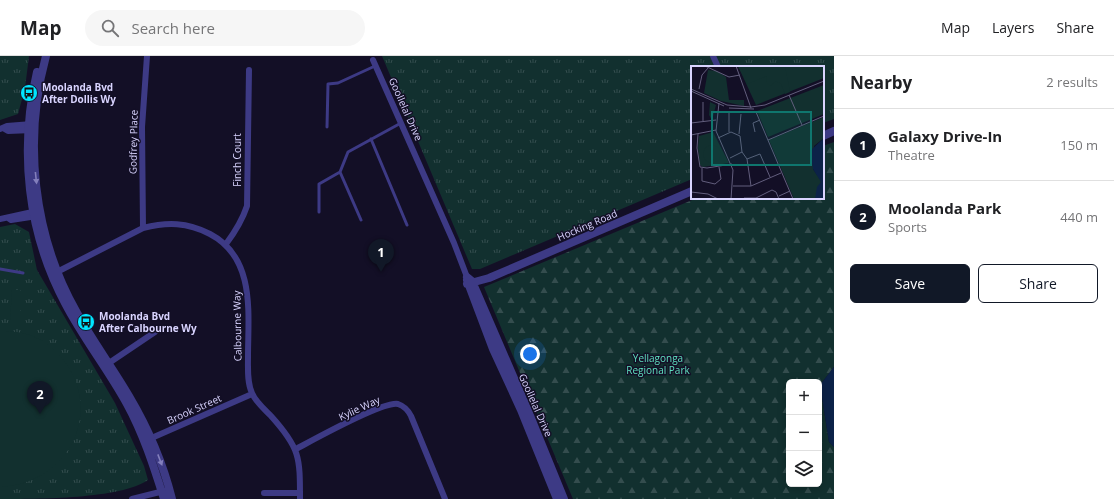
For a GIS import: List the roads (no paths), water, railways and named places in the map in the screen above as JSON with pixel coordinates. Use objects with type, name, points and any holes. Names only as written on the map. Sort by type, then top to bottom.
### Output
[{"type":"street","points":[[41,56],[32,94],[31,127],[34,151],[37,214],[46,239],[54,274],[76,310],[106,365],[130,396],[148,440],[165,494],[172,499]]},
{"type":"street","points":[[31,127],[46,56]]},
{"type":"street","name":"Godfrey Place","points":[[142,228],[142,128],[147,56]]},
{"type":"street","points":[[713,56],[718,66]]},
{"type":"street","name":"Goollelal Drive","points":[[375,63],[454,243],[557,499]]},
{"type":"street","name":"Finch Court","points":[[226,244],[236,231],[247,206],[249,70]]},
{"type":"street","points":[[1,128],[8,131],[31,127]]},
{"type":"street","points":[[824,136],[834,131]]},
{"type":"street","name":"Hocking Road","points":[[470,284],[489,278],[691,191]]},
{"type":"street","points":[[0,219],[8,218],[11,220],[37,214]]},
{"type":"street","name":"Calbourne Way","points":[[54,274],[142,228],[166,223],[189,225],[212,235],[226,244],[242,269],[248,292],[248,370],[252,394]]},
{"type":"street","name":"Goollelal Drive","points":[[470,284],[532,420],[564,499]]},
{"type":"street","points":[[106,365],[155,332]]},
{"type":"street","points":[[252,394],[287,433],[296,449],[300,478],[300,496],[264,493]]},
{"type":"street","name":"Brook Street","points":[[148,440],[252,394]]},
{"type":"street","name":"Kylie Way","points":[[296,449],[370,412],[391,404],[403,406],[411,416],[445,499]]},
{"type":"street","points":[[132,499],[165,494]]},
{"type":"lane","points":[[327,128],[328,84],[338,83],[375,63]]},
{"type":"lane","points":[[319,212],[319,184],[340,172],[348,152],[401,123]]},
{"type":"lane","points":[[371,139],[407,225]]},
{"type":"lane","points":[[340,172],[361,220]]},
{"type":"lane","points":[[0,269],[23,273]]},
{"type":"water","points":[[834,367],[834,447],[829,442],[822,398],[822,382]]},
{"type":"place","name":"Moolanda Bvd After Dollis Wy","points":[[29,93]]},
{"type":"place","name":"Galaxy Drive-In","points":[[381,272]]},
{"type":"place","name":"Moolanda Bvd After Calbourne Wy","points":[[86,322]]},
{"type":"place","name":"Moolanda Park","points":[[40,414]]},
{"type":"park label","name":"Yellagonga Regional Park","points":[[658,364]]}]
